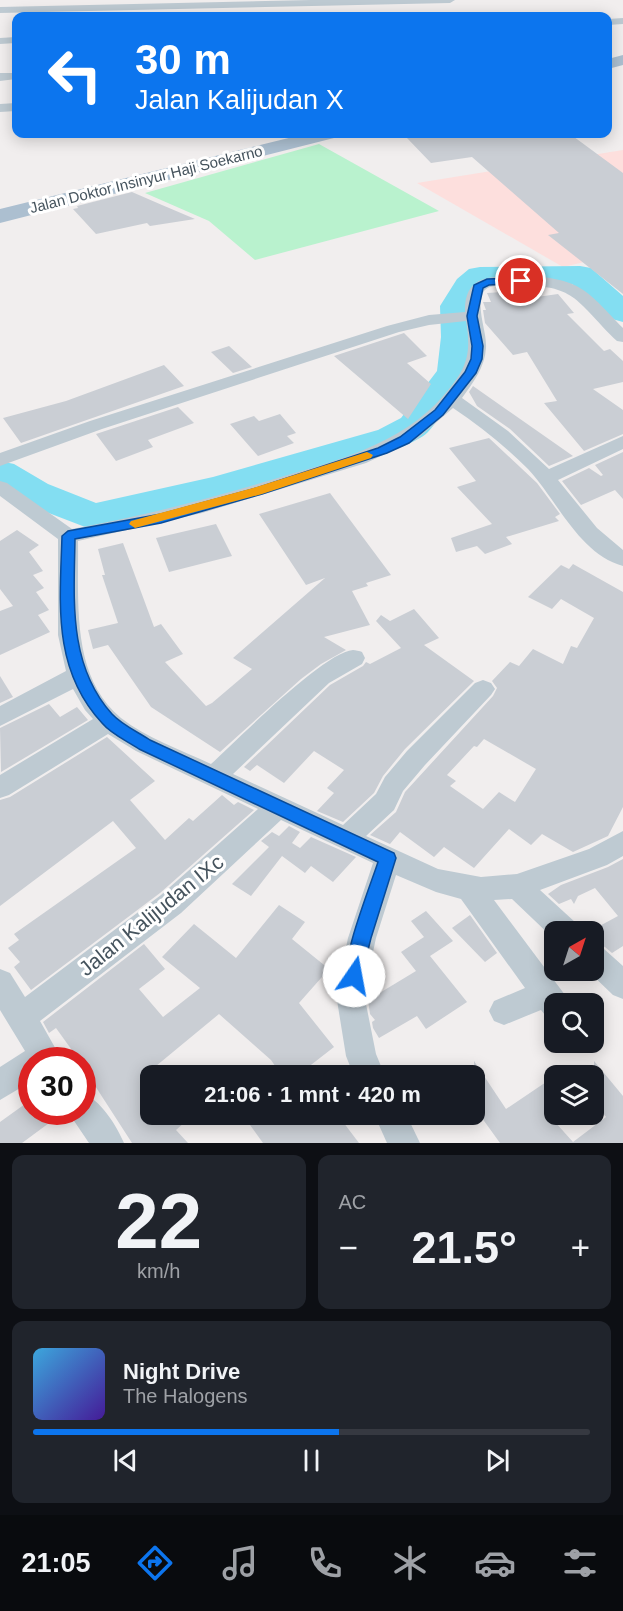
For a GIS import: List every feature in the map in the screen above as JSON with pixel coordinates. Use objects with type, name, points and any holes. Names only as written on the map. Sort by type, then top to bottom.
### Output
[{"type":"main road","name":"Jalan Doktor Insinyur Haji Soekarno","points":[[0,199],[251,138]]},
{"type":"main road","name":"Jalan Doktor Insinyur Haji Soekarno","points":[[0,216],[300,138]]},
{"type":"street","points":[[75,0],[94,12]]},
{"type":"street","points":[[0,10],[450,0]]},
{"type":"street","points":[[464,316],[481,284],[521,281],[553,283],[581,293],[623,337]]},
{"type":"street","points":[[2,490],[68,536],[161,518],[257,491],[382,450],[404,440],[423,427],[451,398],[470,373],[478,346],[464,316]]},
{"type":"street","points":[[0,460],[96,425],[393,329],[464,316]]},
{"type":"street","points":[[451,398],[516,446],[547,478],[598,544],[623,559]]},
{"type":"street","points":[[547,478],[623,442]]},
{"type":"street","points":[[68,536],[66,620],[71,648],[80,675],[94,702],[108,721],[145,744],[427,878],[470,890],[518,886],[598,857],[623,842]]},
{"type":"street","points":[[213,777],[321,677],[354,658]]},
{"type":"street","points":[[0,717],[80,675]]},
{"type":"street","points":[[345,839],[385,802],[394,784],[416,758],[483,689]]},
{"type":"street","points":[[0,788],[108,721]]},
{"type":"street","name":"Jalan Kalijudan IXc","points":[[22,1017],[171,904],[277,808]]},
{"type":"street","points":[[365,1065],[361,1056],[350,994],[362,938],[388,858]]},
{"type":"street","points":[[518,886],[555,921]]},
{"type":"street","points":[[470,890],[547,993]]},
{"type":"street","points":[[604,967],[623,985]]},
{"type":"street","points":[[0,983],[22,1017],[34,1047]]},
{"type":"street","points":[[504,1011],[544,1001]]},
{"type":"street","points":[[0,1085],[18,1073]]},
{"type":"street","points":[[95,1125],[108,1143]]},
{"type":"street","points":[[395,1125],[404,1143]]},
{"type":"shaded area","points":[[623,150],[623,253],[563,267],[417,183]]},
{"type":"green space","points":[[319,144],[439,211],[255,260],[209,221],[145,193]]},
{"type":"building","points":[[407,138],[575,138],[623,173],[623,294],[548,235],[559,233],[472,157],[431,163]]},
{"type":"building","points":[[132,192],[195,219],[150,226],[147,223],[96,234],[73,209]]},
{"type":"building","points":[[519,291],[523,299],[558,294],[574,313],[567,314],[604,351],[610,349],[623,361],[623,382],[593,389],[623,410],[623,434],[584,451],[544,403],[557,401],[527,352],[513,355],[485,323],[483,310],[486,310],[483,302],[491,302],[487,293]]},
{"type":"building","points":[[404,333],[427,356],[407,363],[431,384],[408,419],[334,356]]},
{"type":"building","points":[[229,346],[252,367],[233,373],[211,352]]},
{"type":"building","points":[[164,365],[184,386],[21,443],[3,418],[66,401]]},
{"type":"building","points":[[473,386],[573,456],[549,466],[510,429],[477,406],[469,392]]},
{"type":"building","points":[[178,407],[194,423],[148,440],[153,447],[116,461],[96,434]]},
{"type":"building","points":[[280,414],[296,433],[287,436],[294,443],[258,456],[230,424],[254,416],[259,421]]},
{"type":"building","points":[[489,438],[537,483],[560,514],[555,517],[559,521],[506,537],[512,544],[485,554],[477,546],[456,552],[451,538],[492,524],[457,487],[476,481],[449,448]]},
{"type":"building","points":[[623,452],[623,499],[615,490],[581,505],[562,481],[589,468],[601,476],[603,475],[595,465]]},
{"type":"building","points":[[330,493],[391,575],[366,583],[368,586],[352,591],[370,625],[324,637],[346,650],[301,679],[220,752],[151,707],[108,645],[93,649],[88,630],[118,623],[102,575],[105,575],[98,549],[123,543],[154,627],[161,624],[183,654],[165,662],[206,706],[212,703],[252,669],[233,658],[325,578],[306,585],[259,514]]},
{"type":"building","points":[[216,524],[232,556],[169,572],[156,538]]},
{"type":"building","points":[[17,530],[39,545],[29,552],[43,571],[33,575],[44,588],[36,592],[49,610],[38,615],[50,632],[0,655],[0,611],[13,606],[0,589],[0,541]]},
{"type":"building","points":[[573,564],[623,592],[623,807],[608,836],[573,852],[542,834],[531,845],[509,829],[474,868],[444,847],[434,857],[400,832],[390,844],[370,835],[396,812],[405,792],[493,696],[497,688],[492,681],[510,662],[519,666],[533,649],[563,664],[571,646],[577,648],[594,618],[561,599],[552,609],[528,597],[561,565],[569,569]],"holes":[[[484,739],[536,769],[515,802],[499,792],[483,809],[450,786],[456,781],[447,775],[474,746],[477,747]]]},
{"type":"building","points":[[414,609],[439,638],[424,645],[474,681],[405,749],[383,776],[374,793],[343,822],[317,811],[334,793],[327,788],[344,770],[314,751],[284,783],[257,765],[250,771],[244,767],[330,685],[366,662],[370,664],[401,648],[376,621],[381,615],[390,621]]},
{"type":"building","points":[[0,676],[13,697],[0,703]]},
{"type":"building","points":[[49,704],[60,717],[77,707],[88,720],[1,772],[0,728]]},
{"type":"building","points":[[107,737],[155,781],[130,800],[165,840],[189,818],[193,821],[222,795],[234,805],[238,802],[254,810],[160,893],[31,990],[14,967],[20,962],[8,948],[19,940],[14,934],[136,848],[113,821],[0,906],[0,800],[10,797]]},
{"type":"building","points":[[289,826],[300,832],[292,843],[300,848],[311,837],[356,857],[333,882],[311,866],[305,873],[282,856],[251,896],[232,884],[269,847],[261,841],[272,832],[279,836]]},
{"type":"building","points":[[623,859],[623,946],[612,953],[604,947],[604,924],[618,916],[595,888],[578,896],[574,904],[571,899],[559,904],[548,894],[561,885]]},
{"type":"building","points":[[279,905],[305,922],[292,939],[329,969],[299,1003],[334,1047],[311,1065],[274,1065],[219,1014],[157,1065],[140,1065],[140,1125],[182,1125],[176,1130],[188,1143],[132,1143],[96,1087],[96,1047],[70,1047],[56,1028],[49,1033],[43,1022],[144,944],[165,969],[139,989],[163,1017],[200,988],[162,957],[194,924],[236,958]]},
{"type":"building","points":[[426,911],[453,941],[430,956],[467,1002],[426,1029],[417,1016],[379,1038],[373,1028],[372,1022],[375,1020],[370,1014],[368,1000],[416,971],[401,952],[424,937],[411,921]]},
{"type":"building","points":[[470,915],[497,953],[485,962],[452,928]]},
{"type":"building","points":[[604,1073],[623,1096],[623,1143],[500,1143],[485,1122],[485,1078],[506,1109],[544,1083],[544,1125],[558,1125],[573,1142],[595,1125],[604,1125],[606,1117],[604,1114]]},
{"type":"building","points":[[18,1109],[18,1125],[46,1125],[22,1143],[0,1143],[0,1122]]},
{"type":"building","points":[[250,1125],[345,1125],[359,1143],[263,1143]]},
{"type":"waterway","points":[[0,473],[34,493],[93,517],[217,489],[391,438],[414,426],[454,372],[458,337],[456,306],[468,286],[480,276],[580,275],[623,312]]},
{"type":"slow traffic","points":[[135,524],[257,491],[367,455]]},
{"type":"route","points":[[354,976],[362,938],[388,858],[277,808],[145,744],[108,721],[94,702],[80,675],[71,648],[66,620],[68,536],[124,527],[257,491],[382,450],[404,440],[439,412],[470,373],[478,346],[472,316],[478,287],[487,282],[521,281]]}]
